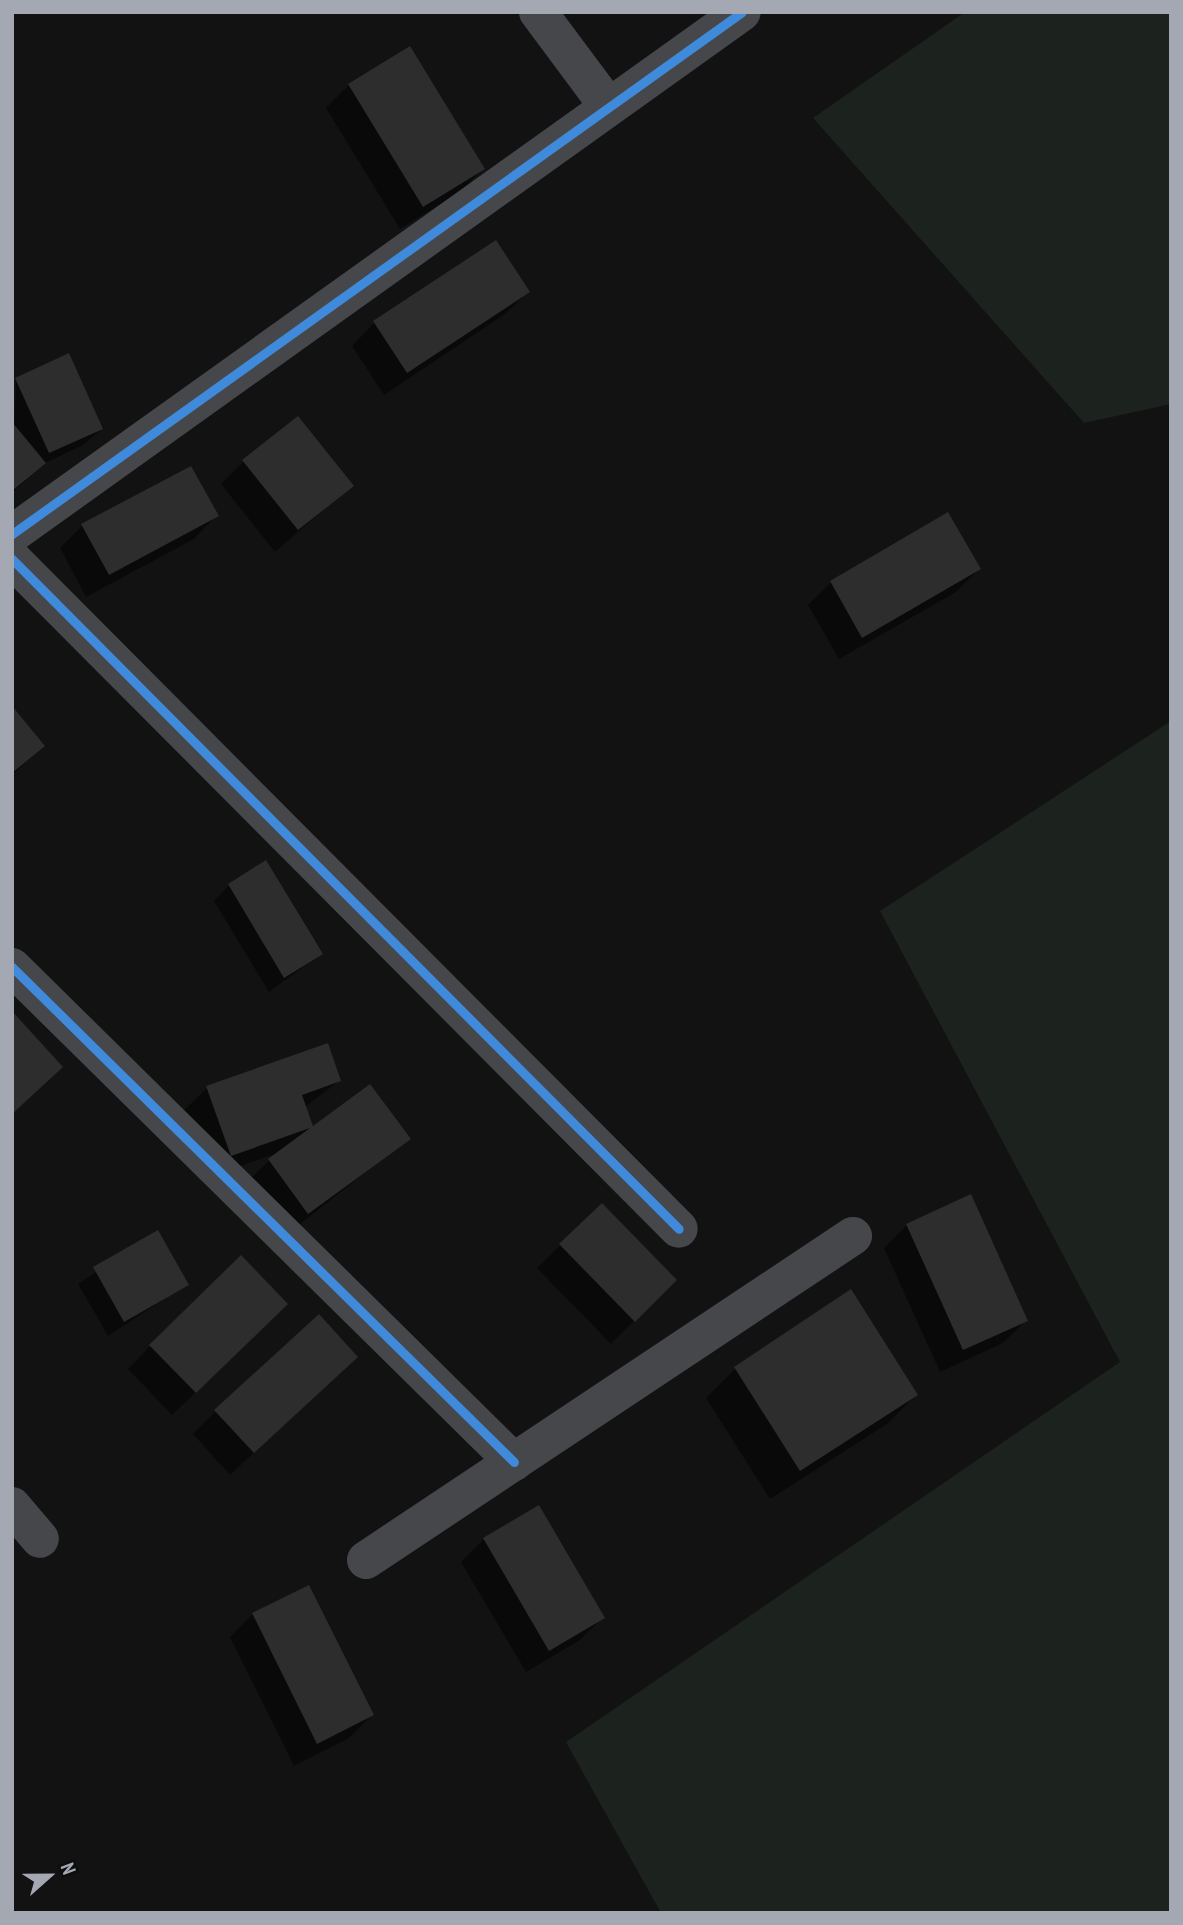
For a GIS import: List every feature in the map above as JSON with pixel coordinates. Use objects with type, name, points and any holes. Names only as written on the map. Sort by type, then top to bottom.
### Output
[{"type":"street","points":[[538,12],[608,106]]},
{"type":"street","points":[[12,534],[742,12]]},
{"type":"street","points":[[12,559],[679,1229]]},
{"type":"street","points":[[12,967],[514,1461]]},
{"type":"street","points":[[366,1560],[853,1236]]},
{"type":"street","points":[[12,1506],[40,1539]]},
{"type":"shaded area","points":[[965,12],[1171,12],[1171,404],[1084,423],[813,118]]},
{"type":"shaded area","points":[[1171,721],[1171,1913],[661,1913],[566,1742],[1120,1362],[880,911]]},
{"type":"building","points":[[410,46],[485,169],[423,207],[348,84]]},
{"type":"building","points":[[496,240],[530,292],[407,373],[373,321]]},
{"type":"building","points":[[69,353],[103,429],[49,453],[15,378]]},
{"type":"building","points":[[298,416],[354,486],[298,530],[242,460]]},
{"type":"building","points":[[12,422],[46,463],[12,491]]},
{"type":"building","points":[[191,466],[219,516],[109,575],[81,524]]},
{"type":"building","points":[[948,512],[981,569],[862,638],[830,581]]},
{"type":"building","points":[[12,706],[45,746],[12,773]]},
{"type":"building","points":[[266,860],[323,954],[284,978],[228,884]]},
{"type":"building","points":[[12,1011],[63,1067],[12,1114]]},
{"type":"building","points":[[328,1043],[341,1081],[302,1095],[313,1126],[370,1084],[411,1139],[308,1214],[268,1159],[310,1128],[231,1156],[206,1086]]},
{"type":"building","points":[[971,1194],[1028,1321],[963,1350],[906,1224]]},
{"type":"building","points":[[602,1203],[677,1280],[635,1322],[559,1244]]},
{"type":"building","points":[[158,1230],[189,1285],[124,1322],[93,1267]]},
{"type":"building","points":[[241,1255],[288,1304],[196,1393],[149,1345]]},
{"type":"building","points":[[851,1289],[918,1395],[800,1471],[734,1367]]},
{"type":"building","points":[[319,1314],[358,1357],[254,1453],[214,1410]]},
{"type":"building","points":[[539,1505],[605,1618],[549,1651],[483,1538]]},
{"type":"building","points":[[309,1585],[374,1715],[317,1744],[252,1613]]},
{"type":"cycle path","points":[[12,534],[742,12]]},
{"type":"cycle path","points":[[12,559],[679,1229]]},
{"type":"cycle path","points":[[12,967],[514,1462]]}]
